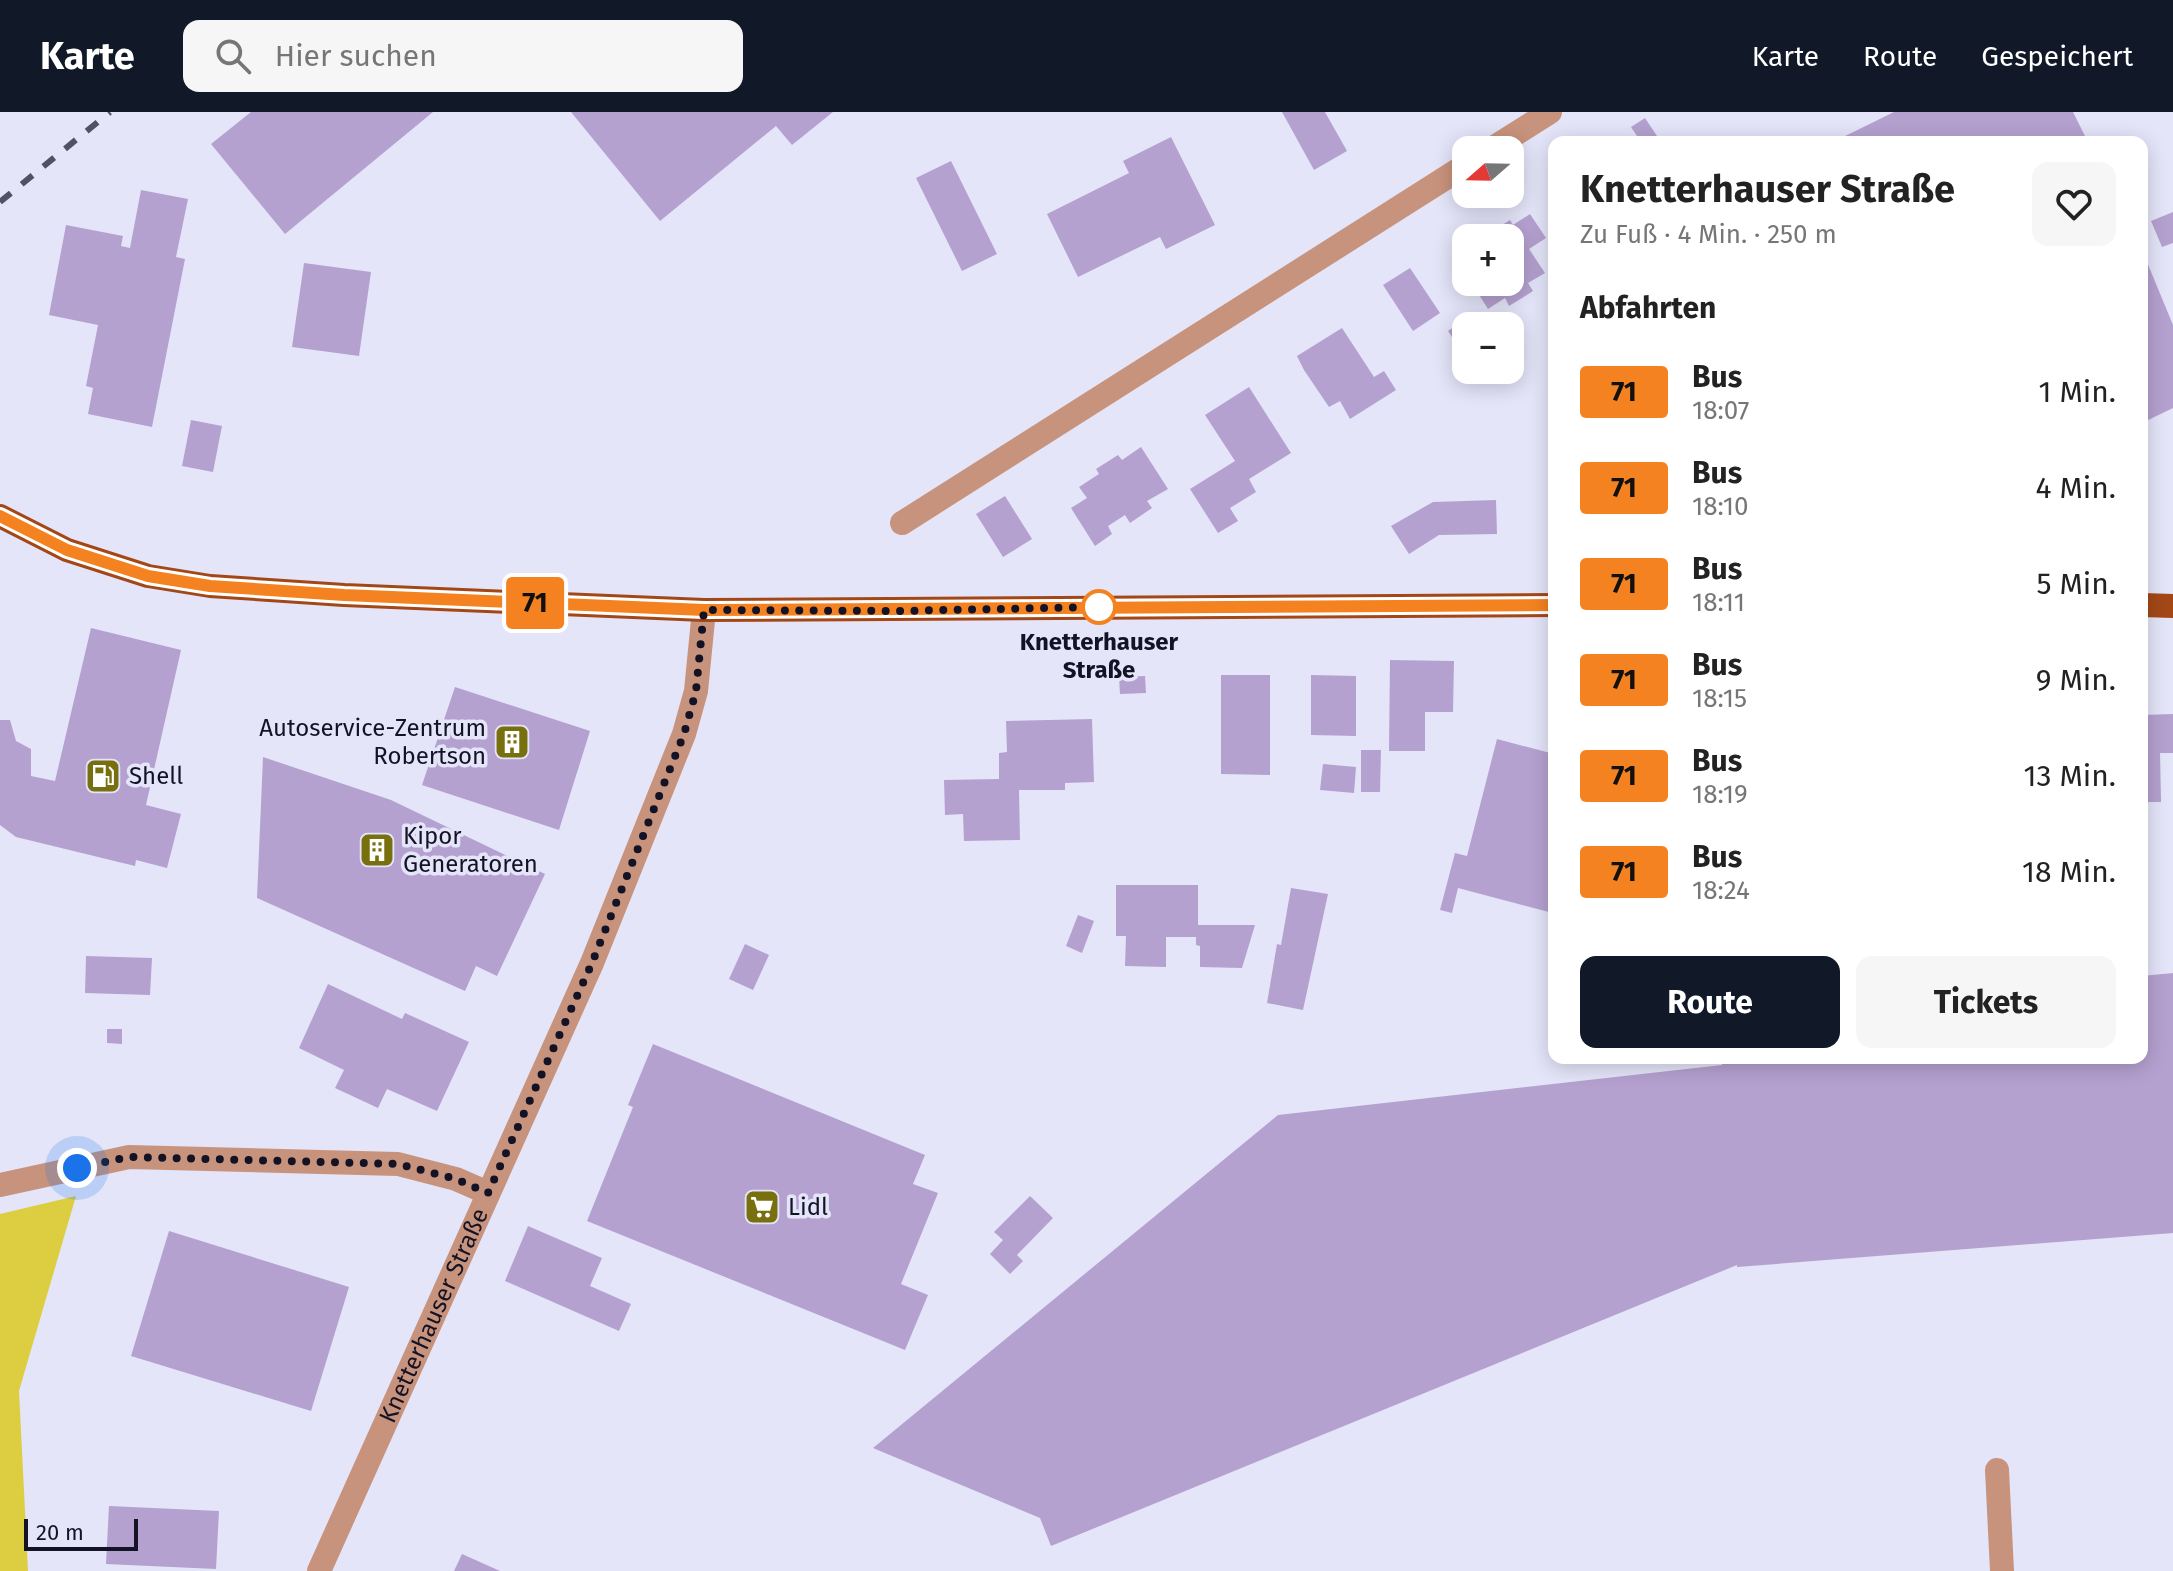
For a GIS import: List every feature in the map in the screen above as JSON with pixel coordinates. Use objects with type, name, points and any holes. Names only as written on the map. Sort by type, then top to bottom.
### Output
[{"type":"main road","points":[[0,516],[67,550],[106,564],[177,582],[344,595],[704,610],[1548,605]]},
{"type":"main road","points":[[2148,605],[2173,606]]},
{"type":"street","points":[[1512,136],[1550,112]]},
{"type":"street","points":[[902,523],[1452,174]]},
{"type":"street","name":"Knetterhauser Straße","points":[[319,1571],[592,963],[684,734],[696,691],[704,610]]},
{"type":"street","points":[[0,1185],[129,1157],[398,1164],[456,1179],[488,1193]]},
{"type":"street","points":[[1997,1470],[2002,1571]]},
{"type":"shaded area","points":[[76,1196],[19,1391],[28,1571],[0,1571],[0,1214]]},
{"type":"building","points":[[251,112],[433,112],[285,234],[211,144]]},
{"type":"building","points":[[571,112],[833,112],[792,145],[776,126],[660,221]]},
{"type":"building","points":[[1282,112],[1325,112],[1347,151],[1314,170]]},
{"type":"building","points":[[1894,112],[2073,112],[2085,136],[1845,136]]},
{"type":"building","points":[[1645,118],[1657,136],[1637,136],[1631,127]]},
{"type":"building","points":[[1171,137],[1215,225],[1166,249],[1160,237],[1078,277],[1047,214],[1129,173],[1123,161]]},
{"type":"building","points":[[951,161],[997,254],[962,271],[916,178]]},
{"type":"building","points":[[141,190],[188,199],[176,257],[185,259],[152,427],[88,414],[93,388],[86,386],[98,325],[49,315],[66,225],[123,236],[121,246],[130,248]]},
{"type":"building","points":[[2173,212],[2173,243],[2162,247],[2151,221]]},
{"type":"building","points":[[1530,214],[1546,238],[1529,249],[1545,273],[1528,283],[1533,291],[1509,306],[1505,298],[1488,309],[1480,296],[1524,296],[1524,224],[1515,224]]},
{"type":"building","points":[[304,263],[371,272],[359,356],[292,347]]},
{"type":"building","points":[[2148,265],[2173,325],[2173,408],[2148,420]]},
{"type":"building","points":[[1410,268],[1440,313],[1413,331],[1383,285]]},
{"type":"building","points":[[1342,328],[1374,377],[1384,371],[1396,390],[1350,419],[1340,401],[1329,407],[1297,356]]},
{"type":"building","points":[[1249,387],[1291,453],[1249,479],[1256,492],[1230,508],[1238,521],[1218,533],[1190,489],[1235,461],[1205,415]]},
{"type":"building","points":[[191,420],[222,426],[213,472],[182,466]]},
{"type":"building","points":[[1141,447],[1168,489],[1147,501],[1152,508],[1130,523],[1125,515],[1108,526],[1112,534],[1095,546],[1071,508],[1087,498],[1079,487],[1099,474],[1096,469],[1118,455],[1122,460]]},
{"type":"building","points":[[1005,496],[1032,539],[1003,557],[976,514]]},
{"type":"building","points":[[1496,500],[1497,534],[1439,535],[1409,554],[1391,526],[1433,502]]},
{"type":"building","points":[[91,628],[181,650],[146,805],[181,814],[167,868],[136,860],[135,866],[16,837],[0,825],[0,720],[10,720],[16,741],[31,749],[31,776],[55,781]]},
{"type":"building","points":[[1390,660],[1454,661],[1453,712],[1425,712],[1425,751],[1389,751]]},
{"type":"building","points":[[1221,675],[1270,675],[1270,775],[1221,774]]},
{"type":"building","points":[[1311,675],[1356,676],[1356,736],[1311,735]]},
{"type":"building","points":[[1145,676],[1146,693],[1120,694],[1119,677]]},
{"type":"building","name":"Autoservice-Zentrum Robertson","points":[[455,687],[590,731],[559,830],[422,785]]},
{"type":"building","points":[[2173,714],[2173,753],[2160,753],[2161,802],[2148,802],[2148,715]]},
{"type":"building","points":[[1092,719],[1094,782],[1065,783],[1065,790],[1019,790],[1020,840],[964,841],[963,814],[945,815],[944,780],[999,779],[999,753],[1007,752],[1006,721]]},
{"type":"building","points":[[1497,739],[1548,752],[1548,912],[1458,888],[1452,913],[1440,910],[1455,853],[1467,856]]},
{"type":"building","points":[[1361,750],[1381,750],[1380,792],[1361,792]]},
{"type":"building","name":"Kipor Generatoren","points":[[263,757],[391,800],[545,874],[497,976],[476,966],[465,991],[257,898]]},
{"type":"building","points":[[1323,764],[1356,767],[1354,793],[1320,790]]},
{"type":"building","points":[[1116,885],[1198,885],[1198,925],[1255,925],[1242,968],[1200,967],[1200,946],[1196,945],[1196,937],[1166,937],[1166,967],[1125,966],[1126,936],[1116,936]]},
{"type":"building","points":[[1291,888],[1328,894],[1303,1010],[1267,1003]]},
{"type":"building","points":[[1078,915],[1094,921],[1082,953],[1066,946]]},
{"type":"building","points":[[745,944],[769,955],[753,990],[729,979]]},
{"type":"building","points":[[86,956],[152,958],[150,995],[85,993]]},
{"type":"building","points":[[2173,973],[2173,1233],[1737,1265],[1051,1546],[1040,1518],[873,1448],[1278,1115],[1722,1064],[2148,1064],[2148,975]]},
{"type":"building","points":[[328,984],[402,1019],[405,1013],[469,1042],[437,1111],[387,1089],[378,1108],[335,1088],[344,1070],[299,1048]]},
{"type":"building","points":[[107,1029],[122,1029],[122,1044],[107,1043]]},
{"type":"building","name":"Lidl","points":[[653,1044],[925,1155],[913,1184],[938,1193],[901,1284],[928,1295],[905,1350],[587,1221],[633,1107],[628,1105]]},
{"type":"building","points":[[1030,1196],[1053,1218],[1017,1255],[1023,1261],[1010,1274],[990,1254],[1003,1240],[994,1232]]},
{"type":"building","points":[[528,1226],[602,1258],[590,1286],[631,1304],[619,1331],[505,1281]]},
{"type":"building","points":[[169,1231],[349,1287],[311,1411],[131,1356]]},
{"type":"building","points":[[109,1506],[219,1511],[216,1569],[106,1564]]},
{"type":"building","points":[[462,1554],[500,1571],[454,1571]]},
{"type":"railway","points":[[0,202],[110,112]]},
{"type":"bus line","name":"71","points":[[0,516],[67,550],[148,576],[210,586],[344,595],[704,610],[1548,605]]},
{"type":"place","name":"Knetterhauser Straße","points":[[1099,607]]},
{"type":"place","name":"Autoservice-Zentrum Robertson","points":[[512,742]]},
{"type":"place","name":"Shell","points":[[103,776]]},
{"type":"place","name":"Kipor Generatoren","points":[[377,850]]},
{"type":"place","name":"Lidl","points":[[762,1207]]},
{"type":"route","points":[[77,1168],[129,1157],[398,1164],[456,1179],[488,1193],[592,963],[684,734],[696,691],[704,610],[897,611],[1099,607]]}]
